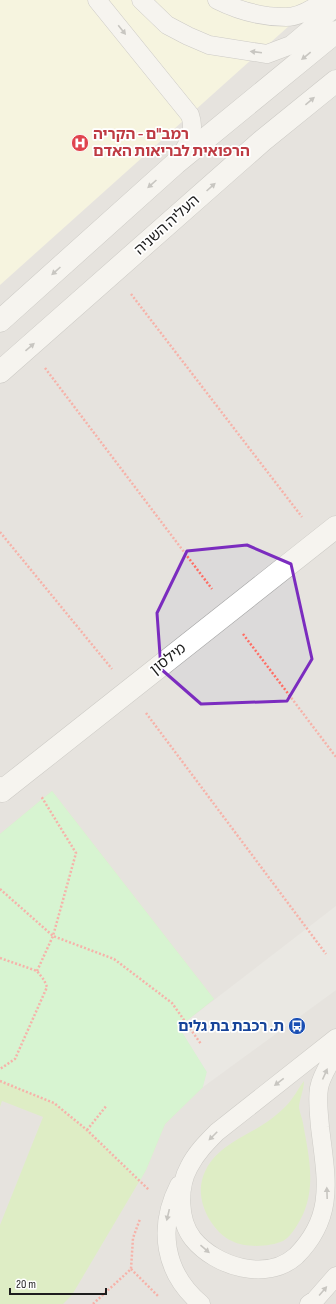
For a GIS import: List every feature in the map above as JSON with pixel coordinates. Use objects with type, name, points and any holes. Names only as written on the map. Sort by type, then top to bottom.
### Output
[{"type":"street","points":[[5,314],[176,163],[336,32]]},
{"type":"street","name":"העליה השניה","points":[[0,372],[262,141],[336,80]]},
{"type":"street","name":"מילסון","points":[[0,788],[2,791],[336,527]]},
{"type":"lane","points":[[97,0],[190,115],[193,130],[186,147],[176,163]]},
{"type":"lane","points":[[142,0],[167,25],[188,36],[209,45],[267,54],[291,45],[336,7]]},
{"type":"lane","points":[[217,0],[233,8],[256,14],[287,18],[312,10],[325,0]]},
{"type":"lane","points":[[201,1304],[188,1293],[172,1268],[166,1226],[172,1199],[189,1167],[202,1147],[217,1132],[336,1038]]},
{"type":"lane","points":[[189,1167],[183,1183],[183,1217],[193,1238],[210,1254],[240,1268],[258,1269],[278,1266],[296,1256],[320,1227],[328,1205],[327,1179],[318,1111],[319,1087],[336,1052]]},
{"type":"lane","points":[[320,1125],[336,1158]]},
{"type":"lane","points":[[308,1304],[315,1300],[336,1276]]},
{"type":"path","points":[[115,272],[319,540]]},
{"type":"path","points":[[30,346],[57,385],[201,574],[227,612],[336,757]]},
{"type":"path","points":[[0,532],[129,690],[326,954]]},
{"type":"path","points":[[26,772],[76,853],[53,936],[37,971]]},
{"type":"path","points":[[0,889],[53,936],[114,959],[172,1003],[201,1044]]},
{"type":"path","points":[[0,958],[37,971],[47,987],[15,1059],[0,1069]]},
{"type":"path","points":[[0,1081],[54,1103],[87,1130],[151,1192],[155,1185]]},
{"type":"path","points":[[87,1130],[107,1105]]},
{"type":"path","points":[[143,1212],[133,1238],[132,1269],[160,1299]]},
{"type":"path","points":[[93,1304],[132,1269]]},
{"type":"highlighted area","points":[[247,545],[291,564],[312,659],[287,701],[201,704],[161,669],[157,613],[187,551]]},
{"type":"shaded area","points":[[0,0],[336,0],[336,1304],[0,1304]]},
{"type":"shaded area","name":"רמב\"ם - הקריה הרפואית לבריאות האדם","points":[[0,0],[318,0],[0,285]]},
{"type":"shaded area","points":[[336,906],[336,990],[203,1087],[207,1072],[179,1027]]},
{"type":"green space","points":[[52,791],[214,999],[179,1027],[203,1087],[165,1124],[146,1170],[72,1295],[63,1304],[0,1304],[0,1225],[43,1117],[2,1101],[0,1107],[0,834]]},
{"type":"green space","points":[[52,791],[214,999],[179,1027],[207,1072],[203,1087],[165,1124],[146,1170],[139,1182],[87,1130],[54,1103],[0,1081],[0,834]]},
{"type":"green space","points":[[304,1081],[299,1108],[307,1145],[310,1168],[310,1190],[304,1212],[293,1232],[283,1241],[271,1245],[250,1246],[232,1241],[218,1231],[207,1215],[201,1198],[202,1180],[205,1171],[215,1156],[222,1150],[236,1140],[266,1123],[282,1109],[291,1100]]},
{"type":"place","name":"רמב\"ם - הקריה הרפואית לבריאות האדם","points":[[80,143]]},
{"type":"place","name":"ת. רכבת בת גלים","points":[[297,1026]]}]
